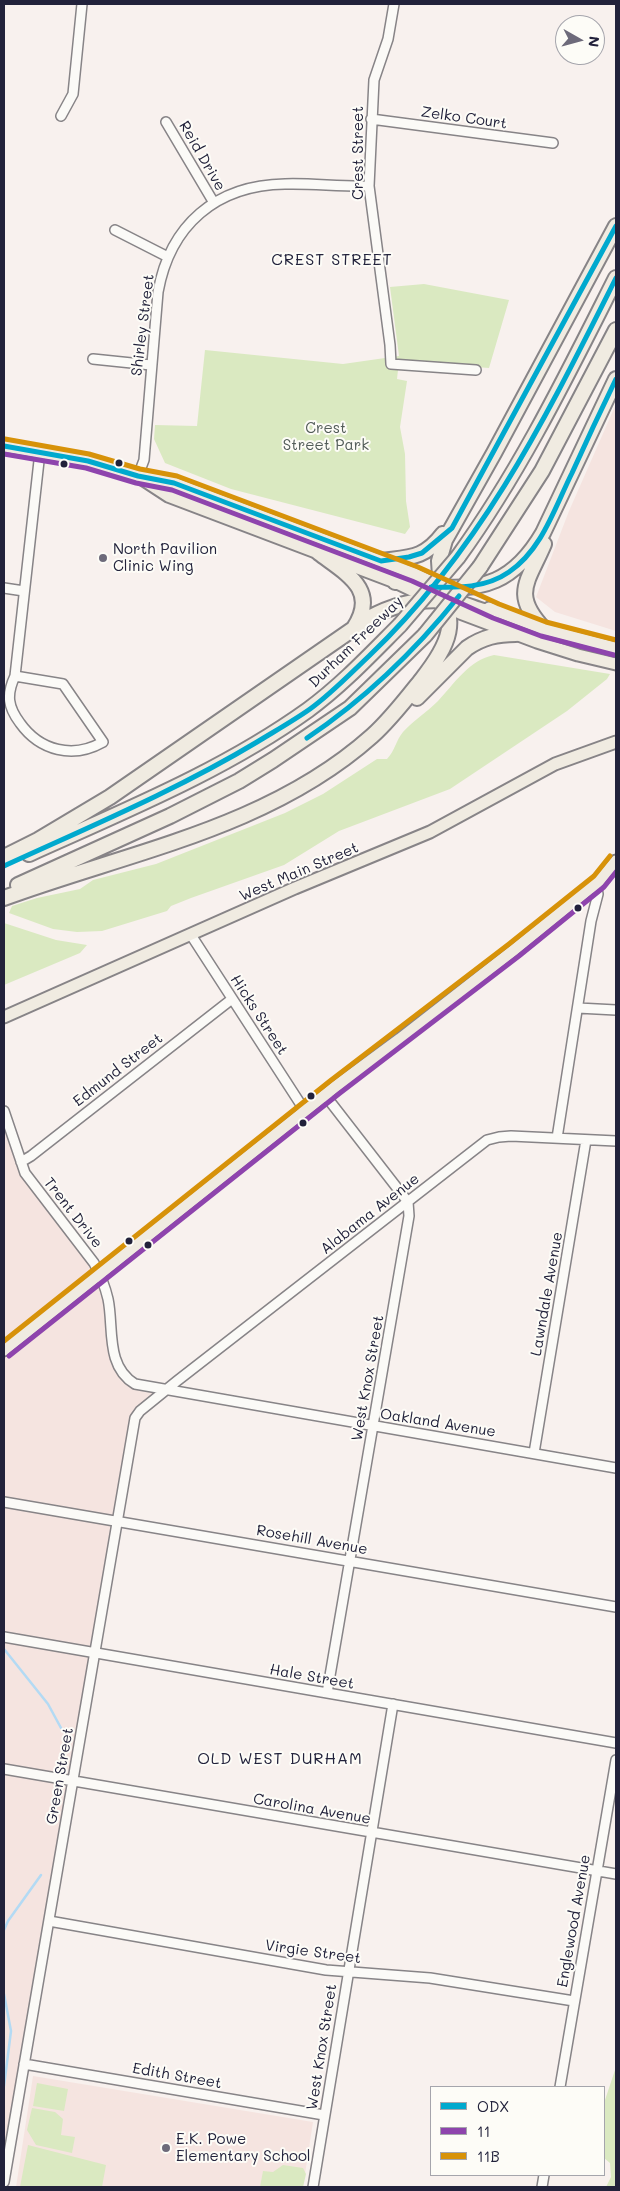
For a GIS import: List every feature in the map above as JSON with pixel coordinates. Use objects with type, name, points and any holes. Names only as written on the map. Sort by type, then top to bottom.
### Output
[{"type":"highway","points":[[4,898],[214,829],[255,812],[332,766],[371,737],[389,720],[437,660],[447,642],[449,623],[441,595],[440,554],[452,528],[616,226]]},
{"type":"highway","name":"Durham Freeway","points":[[4,866],[182,783],[274,732],[323,698],[351,674],[400,625],[458,557],[515,470],[562,384],[616,278]]},
{"type":"highway","points":[[4,891],[170,816],[222,790],[273,760],[350,708],[425,635],[480,567],[542,471],[616,330]]},
{"type":"highway","points":[[4,857],[45,836],[110,797],[353,629],[388,608],[404,602],[441,595],[498,580],[510,573],[532,552],[616,379]]},
{"type":"highway","points":[[544,628],[531,615],[524,598],[525,587],[555,519],[561,494]]},
{"type":"highway","points":[[381,561],[417,556],[428,550],[446,531],[452,528]]},
{"type":"highway","points":[[319,553],[354,580],[360,588],[363,598],[362,608],[360,619],[353,629]]},
{"type":"highway","points":[[401,585],[404,581],[485,612],[496,611]]},
{"type":"highway","points":[[389,720],[405,709],[472,645],[491,636],[516,634]]},
{"type":"main road","points":[[4,446],[104,465],[138,476],[174,483],[381,561],[516,634],[558,650],[616,664]]},
{"type":"main road","points":[[138,476],[168,496],[401,585]]},
{"type":"main road","points":[[496,611],[544,628],[616,648]]},
{"type":"main road","name":"West Main Street","points":[[4,1017],[295,888],[430,832],[555,764],[616,742]]},
{"type":"main road","name":"West Main Street","points":[[602,748],[616,750]]},
{"type":"main road","points":[[4,1350],[325,1095],[434,1012],[594,885],[616,862]]},
{"type":"street","points":[[61,116],[73,94],[82,4]]},
{"type":"street","name":"Crest Street","points":[[394,4],[388,39],[374,80],[368,186],[390,344],[391,364],[476,370]]},
{"type":"street","name":"Zelko Court","points":[[371,119],[553,143]]},
{"type":"street","name":"Reid Drive","points":[[166,122],[214,203]]},
{"type":"street","name":"Shirley Street","points":[[138,476],[144,460],[151,365],[161,273],[168,257],[187,226],[214,203],[241,190],[271,185],[368,186]]},
{"type":"street","points":[[115,230],[168,257]]},
{"type":"street","points":[[93,359],[151,365]]},
{"type":"street","points":[[15,676],[63,684],[103,742],[92,748],[77,751],[61,751],[47,747],[34,740],[13,713],[8,697],[15,676],[40,452]]},
{"type":"street","points":[[4,588],[24,591]]},
{"type":"street","points":[[557,1138],[591,921],[594,885]]},
{"type":"street","name":"Hicks Street","points":[[191,935],[305,1111]]},
{"type":"street","name":"Edmund Street","points":[[21,1162],[232,999]]},
{"type":"street","points":[[578,1008],[616,1010]]},
{"type":"street","points":[[325,1095],[408,1202]]},
{"type":"street","name":"Trent Drive","points":[[4,1111],[21,1162],[34,1186],[94,1263],[100,1274],[108,1300],[112,1347],[120,1367],[135,1384],[167,1390]]},
{"type":"street","name":"Alabama Avenue","points":[[167,1390],[486,1140],[511,1136],[616,1142]]},
{"type":"street","name":"Lawndale Avenue","points":[[534,1453],[586,1140]]},
{"type":"street","name":"West Knox Street","points":[[327,1693],[409,1216],[408,1202]]},
{"type":"street","name":"Oakland Avenue","points":[[167,1390],[616,1468]]},
{"type":"street","name":"Green Street","points":[[4,2182],[135,1418],[140,1411],[167,1390]]},
{"type":"street","name":"Rosehill Avenue","points":[[4,1502],[616,1607]]},
{"type":"street","name":"Hale Street","points":[[4,1637],[616,1744]]},
{"type":"street","name":"West Knox Street","points":[[313,2187],[393,1704]]},
{"type":"street","name":"Englewood Avenue","points":[[560,2086],[616,1760]]},
{"type":"street","name":"Carolina Avenue","points":[[4,1769],[616,1874]]},
{"type":"street","name":"Virgie Street","points":[[49,1921],[348,1973],[430,1978],[574,2002]]},
{"type":"street","name":"Edith Street","points":[[24,2064],[324,2115]]},
{"type":"shaded area","points":[[616,404],[616,631],[555,612],[536,597],[569,511]]},
{"type":"shaded area","points":[[4,1118],[18,1161],[90,1264],[106,1293],[123,1375],[163,1392],[137,1414],[4,2184]]},
{"type":"shaded area","name":"E.K. Powe Elementary School","points":[[33,2076],[313,2122],[303,2187],[16,2187]]},
{"type":"green space","name":"Crest Street Park","points":[[424,284],[509,300],[489,368],[399,361],[397,379],[407,381],[400,427],[405,454],[406,501],[410,527],[405,534],[231,489],[165,463],[154,439],[155,425],[197,426],[205,350],[343,364],[399,356],[390,287]]},
{"type":"green space","points":[[494,655],[610,674],[607,679],[567,711],[450,789],[339,831],[284,865],[191,898],[171,906],[167,911],[102,931],[77,932],[53,929],[9,913],[12,906],[37,898],[80,889],[93,880],[156,864],[285,813],[323,794],[377,759],[387,759],[403,732],[438,701],[463,673],[477,662]]},
{"type":"green space","points":[[4,923],[56,940],[87,945],[80,953],[4,985]]},
{"type":"green space","points":[[616,2067],[616,2187],[606,2187],[611,2177],[610,2163],[605,2159],[605,2100]]},
{"type":"green space","points":[[37,2083],[68,2089],[64,2111],[33,2106]]},
{"type":"green space","points":[[32,2108],[55,2112],[63,2119],[61,2135],[75,2137],[72,2153],[36,2145],[27,2130]]},
{"type":"green space","points":[[28,2145],[106,2165],[102,2187],[20,2187]]},
{"type":"green space","points":[[283,2165],[303,2168],[306,2174],[303,2187],[260,2187],[263,2171],[273,2172]]},
{"type":"waterway","points":[[4,1649],[48,1704],[61,1728]]},
{"type":"waterway","points":[[4,1930],[8,1921],[41,1875]]},
{"type":"waterway","points":[[4,1994],[11,2031],[4,2086]]},
{"type":"transit line","name":"ODX","points":[[4,446],[88,461],[138,476],[174,483],[381,561],[422,553],[452,528],[616,226]]},
{"type":"transit line","name":"ODX","points":[[4,866],[132,807],[227,760],[304,713],[348,677],[409,614],[446,570],[479,525],[537,430],[616,278]]},
{"type":"transit line","name":"ODX","points":[[431,587],[461,587],[491,581],[509,572],[530,552],[539,540],[553,513],[616,379]]},
{"type":"transit line","name":"11B","points":[[5,439],[89,454],[140,469],[177,476],[418,567],[499,604],[546,622],[616,640]]},
{"type":"transit line","name":"11","points":[[4,454],[86,468],[136,483],[172,490],[412,581],[493,618],[541,636],[614,655]]},
{"type":"transit line","name":"ODX","points":[[307,738],[349,707],[388,673],[425,636],[459,596]]},
{"type":"transit line","name":"11B","points":[[4,1341],[330,1081],[509,944],[594,876],[610,856]]},
{"type":"transit line","name":"11","points":[[9,1356],[340,1093],[519,956],[604,887],[616,872]]},
{"type":"place","name":"North Pavilion Clinic Wing","points":[[103,558]]},
{"type":"place","name":"E.K. Powe Elementary School","points":[[166,2148]]},
{"type":"district","name":"CREST STREET","points":[[332,260]]},
{"type":"district","name":"OLD WEST DURHAM","points":[[280,1759]]}]
